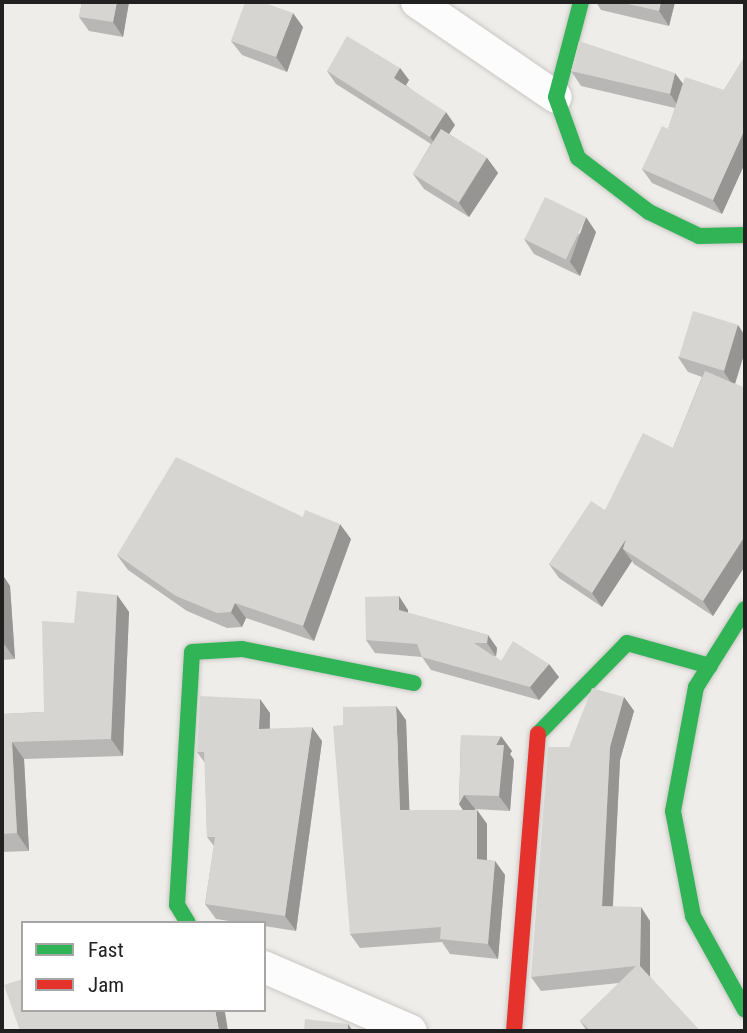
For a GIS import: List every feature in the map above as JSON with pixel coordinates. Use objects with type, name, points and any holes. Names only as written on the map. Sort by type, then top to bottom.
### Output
[{"type":"street","points":[[417,2],[556,96]]},
{"type":"street","points":[[581,2],[556,96],[578,158],[649,212],[699,236],[745,235]]},
{"type":"street","points":[[745,609],[696,687],[673,811],[693,916],[745,1010]]},
{"type":"street","points":[[514,1031],[538,732],[627,643],[710,666]]},
{"type":"street","points":[[187,921],[177,905],[192,652],[242,649],[414,683]]},
{"type":"street","points":[[266,968],[411,1031]]},
{"type":"building","points":[[82,2],[117,2],[113,22],[79,17]]},
{"type":"building","points":[[245,2],[262,2],[293,13],[276,57],[231,41]]},
{"type":"building","points":[[619,2],[661,2],[659,11]]},
{"type":"building","points":[[347,36],[400,68],[394,78],[446,112],[430,137],[327,71]]},
{"type":"building","points":[[579,41],[675,73],[670,94],[571,71]]},
{"type":"building","points":[[745,56],[745,129],[713,200],[642,169],[662,126],[668,129],[685,77],[724,90]]},
{"type":"building","points":[[441,129],[487,158],[459,203],[413,174]]},
{"type":"building","points":[[545,197],[586,217],[566,259],[524,239]]},
{"type":"building","points":[[693,311],[738,325],[724,371],[679,357]]},
{"type":"building","points":[[705,371],[745,388],[745,540],[743,539],[703,601],[623,549],[626,539],[592,593],[549,564],[591,501],[605,510],[643,433],[673,448]]},
{"type":"building","points":[[176,457],[303,517],[305,510],[340,524],[303,626],[235,603],[231,612],[217,613],[176,596],[117,555]]},
{"type":"building","points":[[77,591],[117,595],[111,739],[12,742],[17,833],[2,834],[2,714],[44,712],[42,621],[74,623]]},
{"type":"building","points":[[399,596],[399,610],[488,635],[487,643],[474,643],[501,661],[513,641],[549,664],[530,687],[422,657],[417,644],[366,640],[365,597]]},
{"type":"building","points":[[2,601],[4,644],[2,644]]},
{"type":"building","points":[[592,688],[624,697],[610,747],[602,906],[641,907],[640,966],[700,1031],[591,1031],[580,1021],[636,966],[531,977],[548,747],[569,747]]},
{"type":"building","points":[[200,696],[260,699],[259,729],[312,727],[285,916],[205,904],[215,837],[207,837],[204,752],[197,752]]},
{"type":"building","points":[[396,706],[400,810],[477,810],[477,859],[495,861],[488,944],[440,939],[441,927],[350,934],[333,726],[343,725],[343,707]]},
{"type":"building","points":[[461,735],[501,736],[496,745],[504,745],[499,796],[464,795],[459,804]]},
{"type":"building","points":[[21,980],[21,1012],[215,1012],[219,1031],[20,1031],[4,985]]},
{"type":"building","points":[[305,1019],[348,1024],[348,1031],[304,1031]]},
{"type":"traffic: fast","points":[[581,2],[556,97],[578,158],[649,212],[699,236],[745,235]]},
{"type":"traffic: fast","points":[[745,609],[696,687],[673,811],[693,916],[745,1010]]},
{"type":"traffic: fast","points":[[538,734],[627,643],[710,666]]},
{"type":"traffic: fast","points":[[187,921],[177,905],[192,652],[242,649],[414,683]]},
{"type":"traffic: jam","points":[[514,1031],[538,734]]}]
